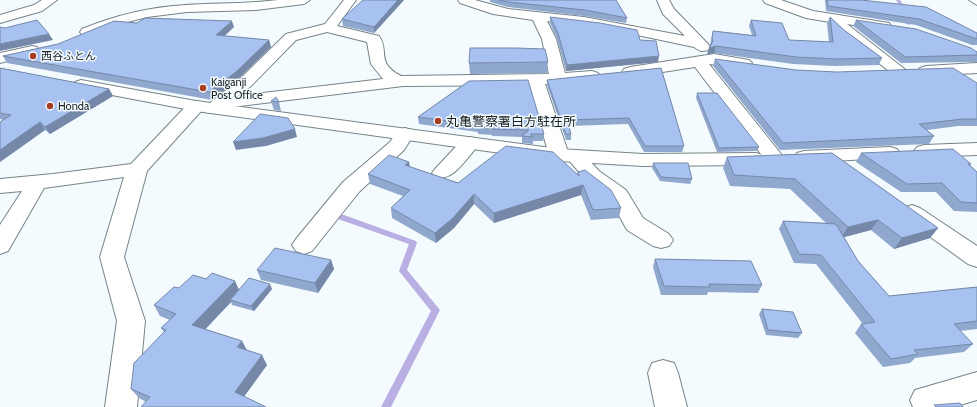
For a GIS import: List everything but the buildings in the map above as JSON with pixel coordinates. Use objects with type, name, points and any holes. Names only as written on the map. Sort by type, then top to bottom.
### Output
[{"type":"street","points":[[0,19],[38,8],[51,0]]},
{"type":"street","points":[[76,38],[122,19],[180,8],[250,7],[304,0]]},
{"type":"street","points":[[121,407],[131,321],[112,257],[137,169],[204,107],[245,83],[291,37],[330,27],[350,0]]},
{"type":"street","points":[[464,0],[477,6],[506,14],[584,21],[699,43]]},
{"type":"street","points":[[663,0],[668,12],[699,43],[707,61],[774,158]]},
{"type":"street","points":[[769,0],[811,15],[900,28]]},
{"type":"street","points":[[538,17],[549,39],[558,78]]},
{"type":"street","points":[[833,18],[846,32],[899,72]]},
{"type":"street","points":[[327,28],[374,39],[378,65],[386,74],[398,81]]},
{"type":"street","points":[[0,58],[43,48]]},
{"type":"street","points":[[204,107],[230,102],[398,81],[536,80],[614,74],[707,61],[756,65]]},
{"type":"street","points":[[877,72],[952,70],[975,74]]},
{"type":"street","points":[[536,80],[567,155],[618,195],[635,224],[661,240]]},
{"type":"street","points":[[67,82],[204,107],[567,155],[643,160],[774,158],[977,149]]},
{"type":"street","points":[[304,245],[351,187],[397,146],[405,134]]},
{"type":"street","points":[[442,173],[470,142]]},
{"type":"street","points":[[830,155],[855,173]]},
{"type":"street","points":[[0,186],[37,183],[137,169]]},
{"type":"street","points":[[0,245],[37,183]]},
{"type":"street","points":[[894,200],[977,258]]},
{"type":"street","points":[[663,373],[671,407]]},
{"type":"street","points":[[926,400],[977,386]]},
{"type":"waterway","points":[[898,0],[904,9],[908,24]]},
{"type":"waterway","points":[[341,217],[413,243],[403,271],[436,310],[386,407]]},
{"type":"place","name":"西谷ふとん","points":[[33,56]]},
{"type":"place","name":"Kaiganji Post Office","points":[[203,88]]},
{"type":"place","name":"Honda","points":[[50,106]]},
{"type":"place","name":"丸亀警察署白方駐在所","points":[[438,121]]}]
